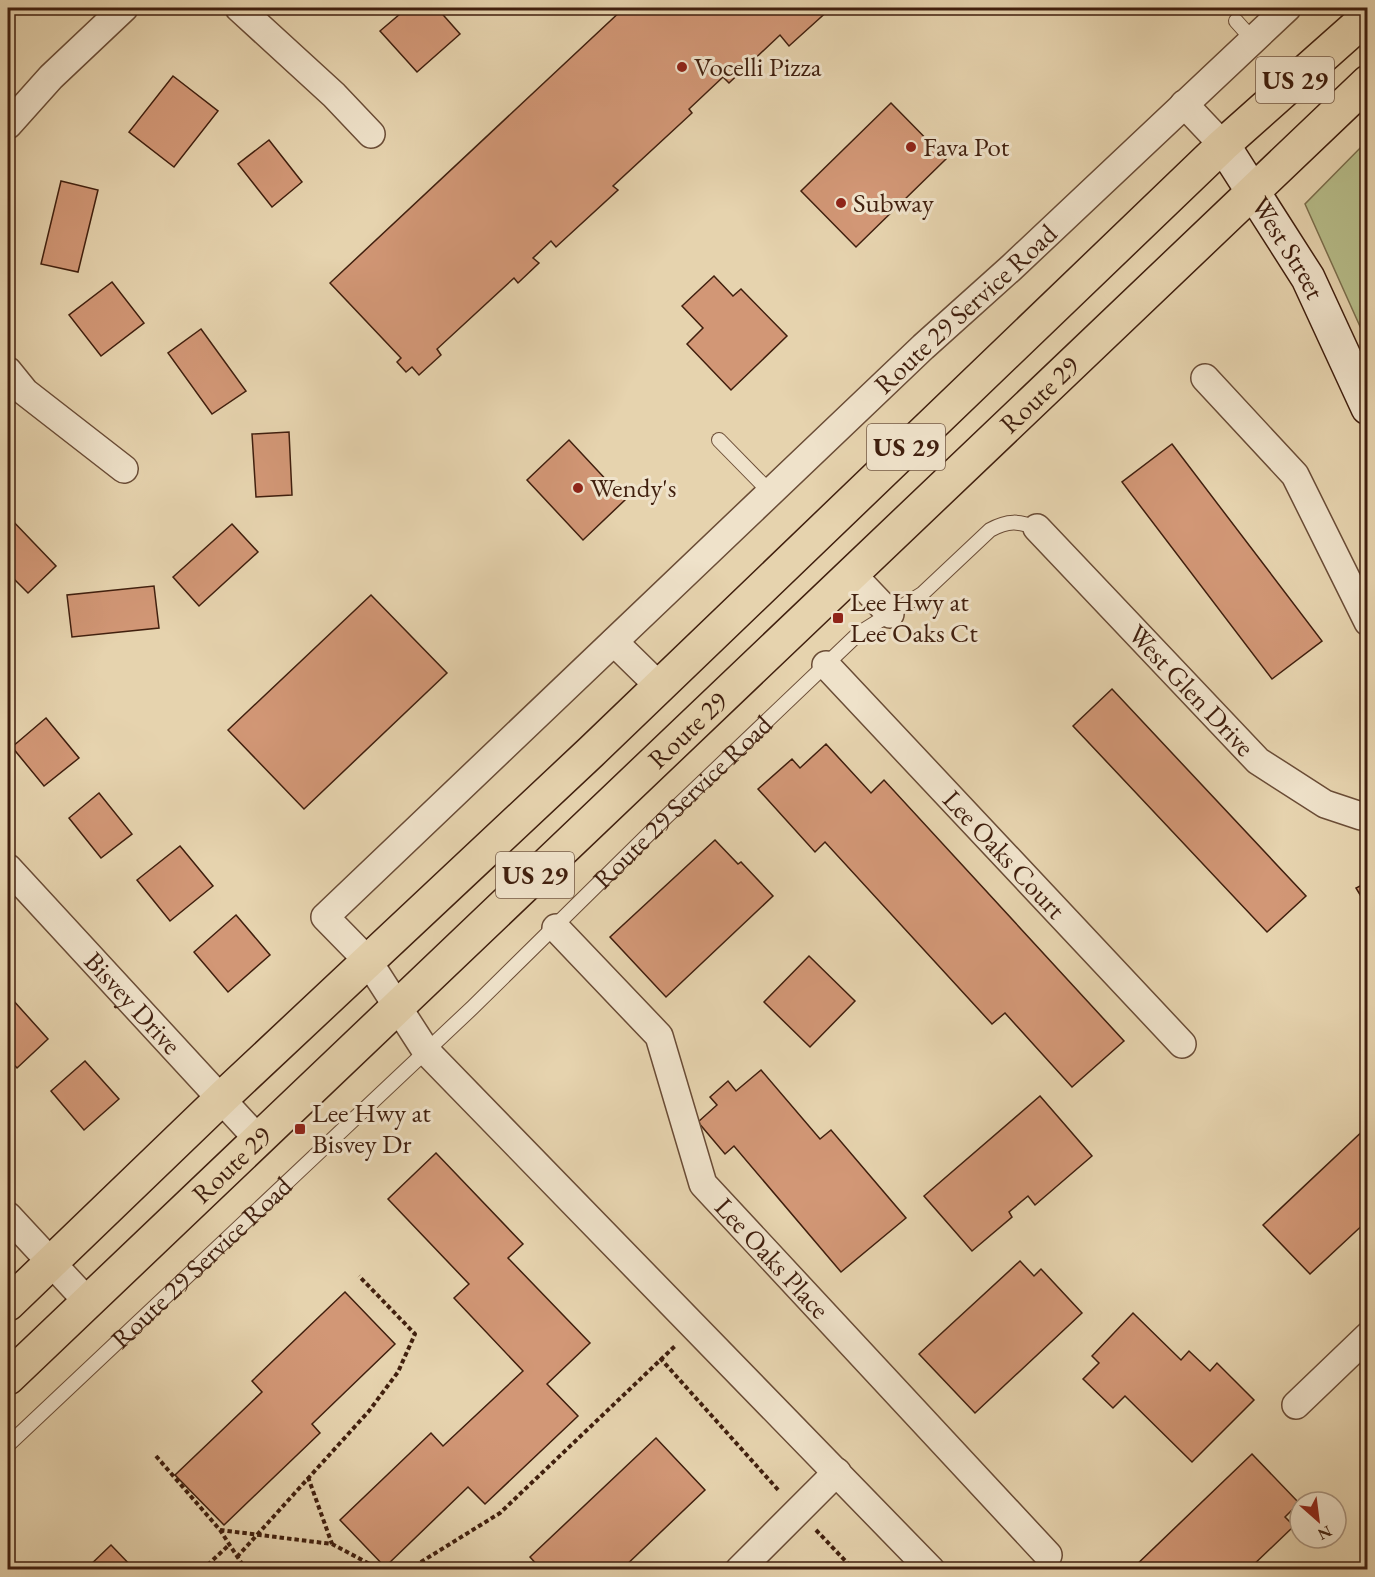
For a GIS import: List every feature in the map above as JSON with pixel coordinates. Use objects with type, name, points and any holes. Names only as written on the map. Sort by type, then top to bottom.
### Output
[{"type":"main road","name":"Route 29","points":[[8,1304],[222,1098],[659,686],[1223,145],[1368,16]]},
{"type":"main road","name":"Route 29","points":[[8,1378],[1368,82]]},
{"type":"main road","name":"West Street","points":[[1223,145],[1308,278],[1368,408]]},
{"type":"street","points":[[8,125],[51,76],[124,8]]},
{"type":"street","points":[[239,8],[334,95],[370,134]]},
{"type":"street","name":"Route 29 Service Road","points":[[368,961],[325,917],[770,492],[1184,104],[1244,31],[1287,8]]},
{"type":"street","name":"West Street","points":[[1184,104],[1223,145]]},
{"type":"street","points":[[8,371],[25,392],[124,469]]},
{"type":"street","points":[[1205,378],[1295,475],[1368,622]]},
{"type":"street","name":"West Glen Drive","points":[[1037,528],[1258,761],[1326,804],[1361,816],[1368,814]]},
{"type":"street","points":[[851,573],[890,614]]},
{"type":"street","points":[[614,642],[659,686]]},
{"type":"street","name":"Lee Oaks Court","points":[[826,665],[1182,1044]]},
{"type":"street","name":"Bisvey Drive","points":[[8,868],[258,1139]]},
{"type":"street","name":"Lee Oaks Place","points":[[556,928],[659,1036],[703,1184],[1048,1555]]},
{"type":"street","points":[[368,961],[426,1051],[931,1569]]},
{"type":"street","points":[[10,1223],[87,1301]]},
{"type":"street","points":[[1296,1405],[1368,1336]]},
{"type":"street","points":[[739,1569],[837,1472]]},
{"type":"lane","points":[[718,440],[770,492]]},
{"type":"lane","name":"Route 29 Service Road","points":[[8,1445],[556,928],[666,816],[858,634],[922,594],[990,530],[1003,523],[1020,521],[1037,528]]},
{"type":"path","points":[[237,1557],[381,1395],[398,1372],[416,1334],[360,1276]]},
{"type":"path","points":[[408,1569],[500,1513],[655,1367],[660,1358],[696,1328]]},
{"type":"path","points":[[660,1358],[798,1511],[854,1569]]},
{"type":"path","points":[[156,1456],[220,1530],[246,1569]]},
{"type":"path","points":[[308,1477],[332,1544]]},
{"type":"path","points":[[220,1530],[332,1544],[381,1569]]},
{"type":"path","points":[[202,1569],[229,1545]]},
{"type":"green space","points":[[1367,141],[1367,342],[1305,204]]},
{"type":"building","points":[[407,8],[437,8],[460,34],[417,72],[380,31]]},
{"type":"building","points":[[624,8],[831,8],[789,46],[780,35],[729,83],[723,77],[689,109],[692,113],[613,186],[618,190],[556,247],[551,241],[533,258],[539,263],[518,283],[514,278],[437,349],[441,355],[419,375],[412,367],[406,372],[397,362],[401,358],[330,283]]},
{"type":"building","points":[[173,76],[218,111],[174,167],[129,132]]},
{"type":"building","points":[[891,103],[946,159],[856,247],[801,191]]},
{"type":"building","points":[[269,140],[302,182],[272,207],[238,164]]},
{"type":"building","points":[[61,181],[98,190],[78,272],[41,264]]},
{"type":"building","points":[[714,276],[733,296],[741,289],[787,336],[731,390],[687,344],[703,328],[682,306]]},
{"type":"building","points":[[112,282],[144,323],[101,356],[69,315]]},
{"type":"building","points":[[201,329],[246,391],[212,414],[168,353]]},
{"type":"building","points":[[289,432],[292,495],[256,497],[252,434]]},
{"type":"building","points":[[569,440],[625,500],[583,540],[527,480]]},
{"type":"building","points":[[1172,444],[1322,641],[1272,679],[1122,482]]},
{"type":"building","points":[[8,516],[56,566],[28,593],[8,573]]},
{"type":"building","points":[[232,524],[258,552],[199,606],[173,577]]},
{"type":"building","points":[[154,586],[159,628],[72,637],[67,595]]},
{"type":"building","points":[[371,595],[447,673],[304,809],[228,730]]},
{"type":"building","points":[[1112,689],[1306,896],[1267,932],[1073,726]]},
{"type":"building","points":[[46,718],[79,758],[44,786],[12,747]]},
{"type":"building","points":[[826,744],[871,793],[884,780],[1124,1041],[1072,1087],[1005,1013],[992,1024],[825,842],[815,852],[758,789],[792,759],[800,768]]},
{"type":"building","points":[[99,793],[132,834],[101,858],[69,818]]},
{"type":"building","points":[[715,840],[738,864],[741,862],[773,896],[666,997],[610,937]]},
{"type":"building","points":[[180,846],[213,886],[170,921],[137,880]]},
{"type":"building","points":[[1368,882],[1368,908],[1356,888]]},
{"type":"building","points":[[236,915],[270,955],[228,992],[194,952]]},
{"type":"building","points":[[809,956],[855,1001],[810,1047],[764,1002]]},
{"type":"building","points":[[12,999],[48,1039],[17,1068],[8,1058],[8,1003]]},
{"type":"building","points":[[85,1061],[119,1099],[84,1130],[51,1091]]},
{"type":"building","points":[[761,1070],[820,1139],[831,1130],[906,1218],[841,1272],[734,1146],[725,1154],[698,1122],[717,1105],[710,1097],[728,1081],[736,1091]]},
{"type":"building","points":[[1040,1096],[1092,1156],[1035,1205],[1028,1196],[1009,1212],[1012,1217],[972,1251],[924,1196]]},
{"type":"building","points":[[1368,1126],[1368,1220],[1310,1274],[1263,1225]]},
{"type":"building","points":[[436,1153],[523,1244],[508,1258],[590,1343],[547,1384],[578,1416],[485,1504],[468,1487],[385,1567],[340,1520],[431,1433],[443,1446],[523,1371],[454,1298],[469,1284],[388,1199]]},
{"type":"building","points":[[1020,1261],[1034,1276],[1041,1269],[1082,1313],[975,1413],[919,1354]]},
{"type":"building","points":[[345,1292],[395,1344],[312,1424],[320,1433],[224,1525],[175,1475],[262,1392],[252,1381]]},
{"type":"building","points":[[1133,1313],[1181,1360],[1189,1351],[1210,1371],[1217,1363],[1254,1400],[1192,1462],[1125,1396],[1113,1408],[1083,1379],[1099,1363],[1092,1356]]},
{"type":"building","points":[[656,1438],[705,1490],[621,1570],[536,1570],[539,1567],[530,1557]]},
{"type":"building","points":[[1252,1454],[1288,1492],[1288,1514],[1285,1517],[1288,1520],[1288,1532],[1248,1570],[1131,1570]]},
{"type":"building","points":[[111,1545],[135,1570],[85,1570]]},
{"type":"place","name":"Vocelli Pizza","points":[[682,67]]},
{"type":"place","name":"Fava Pot","points":[[911,147]]},
{"type":"place","name":"Subway","points":[[841,203]]},
{"type":"place","name":"Wendy's","points":[[578,488]]},
{"type":"place","name":"Lee Hwy at Lee Oaks Ct","points":[[838,618]]},
{"type":"place","name":"Lee Hwy at Bisvey Dr","points":[[300,1129]]}]
